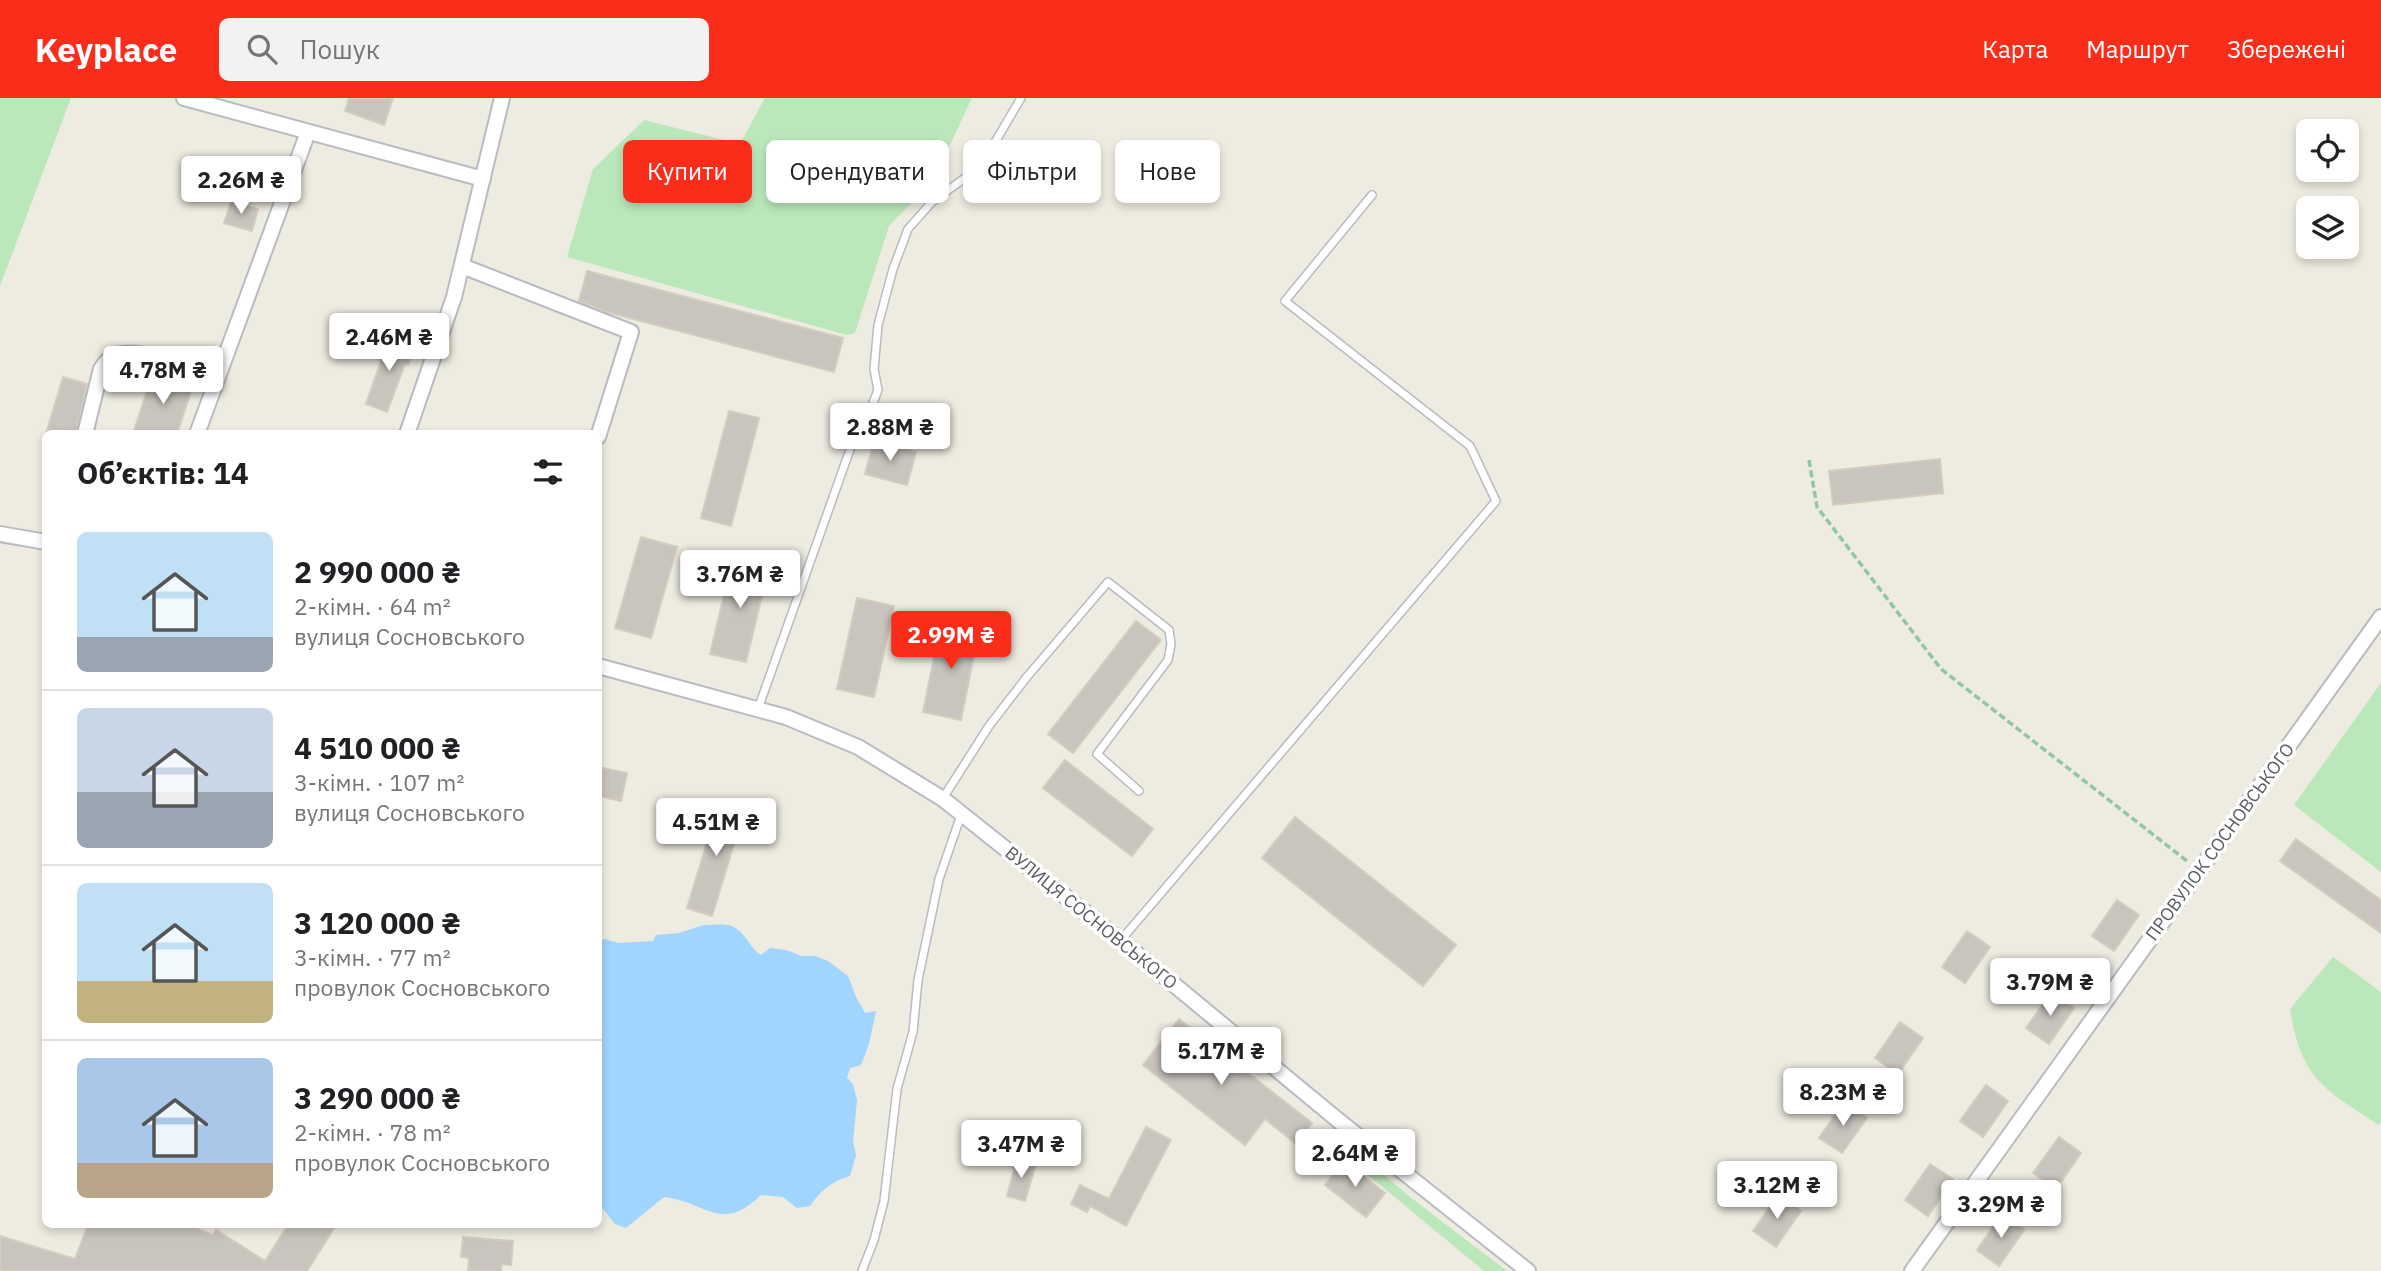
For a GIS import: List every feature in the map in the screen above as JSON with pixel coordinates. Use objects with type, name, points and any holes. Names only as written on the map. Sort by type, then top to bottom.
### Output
[{"type":"street","points":[[184,98],[483,179]]},
{"type":"street","points":[[408,430],[462,266],[502,98]]},
{"type":"street","points":[[198,430],[308,132]]},
{"type":"street","points":[[462,266],[631,332],[600,430]]},
{"type":"street","points":[[86,430],[100,369],[106,361],[115,356],[132,354],[156,358],[218,376]]},
{"type":"street","points":[[0,534],[42,541]]},
{"type":"street","name":"ПРОВУЛОК СОСНОВСЬКОГО","points":[[1912,1271],[2381,617]]},
{"type":"street","name":"ВУЛИЦЯ СОСНОВСЬКОГО","points":[[602,667],[786,717],[858,747],[943,799],[1528,1271]]},
{"type":"lane","points":[[758,709],[853,441],[867,419],[878,390],[874,369],[878,325],[893,269],[908,229],[932,202],[982,166],[1021,98]]},
{"type":"lane","points":[[1120,940],[1496,502],[1471,446],[1285,301],[1372,195]]},
{"type":"lane","points":[[943,799],[989,726],[1108,582],[1169,630],[1171,644],[1168,660],[1097,754],[1139,791]]},
{"type":"lane","points":[[862,1271],[874,1240],[884,1201],[897,1089],[913,1032],[918,981],[939,879],[961,814]]},
{"type":"path","points":[[1809,460],[1817,507],[1941,668],[2199,871]]},
{"type":"green space","points":[[0,98],[71,98],[0,286]]},
{"type":"green space","points":[[765,98],[972,98],[949,147],[949,140],[766,140],[766,203],[911,203],[889,226],[855,333],[847,335],[567,257],[593,169],[623,140],[623,203],[752,203],[752,140],[742,140]]},
{"type":"green space","points":[[644,120],[724,140],[623,140]]},
{"type":"green space","points":[[2381,683],[2381,872],[2294,805]]},
{"type":"green space","points":[[2333,957],[2381,992],[2379,1125],[2343,1102],[2318,1080],[2308,1067],[2295,1033],[2290,1009]]},
{"type":"green space","points":[[1346,1144],[1507,1271],[1484,1271],[1339,1151]]},
{"type":"water","points":[[704,925],[724,925],[738,929],[761,955],[770,948],[828,961],[848,976],[865,1013],[876,1011],[861,1065],[850,1068],[847,1078],[853,1084],[857,1100],[853,1142],[856,1155],[850,1176],[827,1187],[810,1206],[797,1208],[783,1197],[761,1195],[747,1206],[724,1214],[664,1197],[626,1228],[615,1224],[602,1208],[602,940],[618,943],[653,941],[656,935],[679,933]]},
{"type":"building","points":[[349,98],[393,98],[384,125],[345,111]]},
{"type":"building","points":[[231,202],[258,209],[252,231],[224,223]]},
{"type":"building","points":[[587,271],[843,338],[834,372],[607,312],[579,301]]},
{"type":"building","points":[[386,337],[414,347],[387,412],[366,404],[383,356],[379,355]]},
{"type":"building","points":[[153,372],[193,385],[178,430],[134,430]]},
{"type":"building","points":[[63,377],[87,384],[77,430],[47,430]]},
{"type":"building","points":[[729,411],[759,418],[731,526],[701,518]]},
{"type":"building","points":[[874,441],[916,452],[907,485],[865,474]]},
{"type":"building","points":[[1940,459],[1943,493],[1833,505],[1829,471]]},
{"type":"building","points":[[641,537],[677,547],[651,638],[615,628]]},
{"type":"building","points":[[733,558],[769,566],[746,662],[710,654]]},
{"type":"building","points":[[857,598],[894,606],[874,697],[837,689]]},
{"type":"building","points":[[1136,621],[1161,640],[1073,753],[1048,734]]},
{"type":"building","points":[[941,623],[979,630],[961,720],[923,712]]},
{"type":"building","points":[[1065,760],[1153,829],[1132,856],[1043,788]]},
{"type":"building","points":[[602,768],[627,773],[621,801],[602,797]]},
{"type":"building","points":[[720,800],[745,808],[712,916],[687,908]]},
{"type":"building","points":[[1295,817],[1456,945],[1423,986],[1262,858]]},
{"type":"building","points":[[2296,839],[2381,900],[2381,933],[2280,861]]},
{"type":"building","points":[[2117,900],[2139,915],[2114,951],[2092,936]]},
{"type":"building","points":[[1967,931],[1990,947],[1965,983],[1942,967]]},
{"type":"building","points":[[2052,992],[2074,1008],[2049,1044],[2026,1028]]},
{"type":"building","points":[[1179,1019],[1312,1123],[1296,1144],[1265,1119],[1245,1145],[1143,1065]]},
{"type":"building","points":[[1900,1022],[1923,1038],[1898,1074],[1875,1058]]},
{"type":"building","points":[[1986,1085],[2008,1101],[1983,1137],[1960,1121]]},
{"type":"building","points":[[1844,1102],[1867,1118],[1842,1153],[1819,1138]]},
{"type":"building","points":[[1146,1127],[1171,1140],[1126,1226],[1090,1206],[1087,1212],[1071,1204],[1080,1185],[1109,1199]]},
{"type":"building","points":[[2059,1137],[2081,1153],[2056,1189],[2033,1173]]},
{"type":"building","points":[[1017,1159],[1036,1164],[1025,1201],[1007,1196]]},
{"type":"building","points":[[1343,1161],[1385,1193],[1366,1217],[1325,1185]]},
{"type":"building","points":[[1930,1164],[1953,1179],[1928,1216],[1905,1200]]},
{"type":"building","points":[[1778,1195],[1801,1211],[1776,1247],[1753,1231]]},
{"type":"building","points":[[2002,1214],[2024,1230],[1999,1266],[1977,1250]]},
{"type":"building","points":[[87,1228],[195,1228],[213,1235],[216,1230],[265,1261],[286,1228],[334,1228],[307,1271],[0,1271],[0,1236],[75,1259]]},
{"type":"building","points":[[463,1237],[513,1241],[511,1265],[502,1264],[501,1271],[468,1271],[469,1258],[461,1257]]}]
